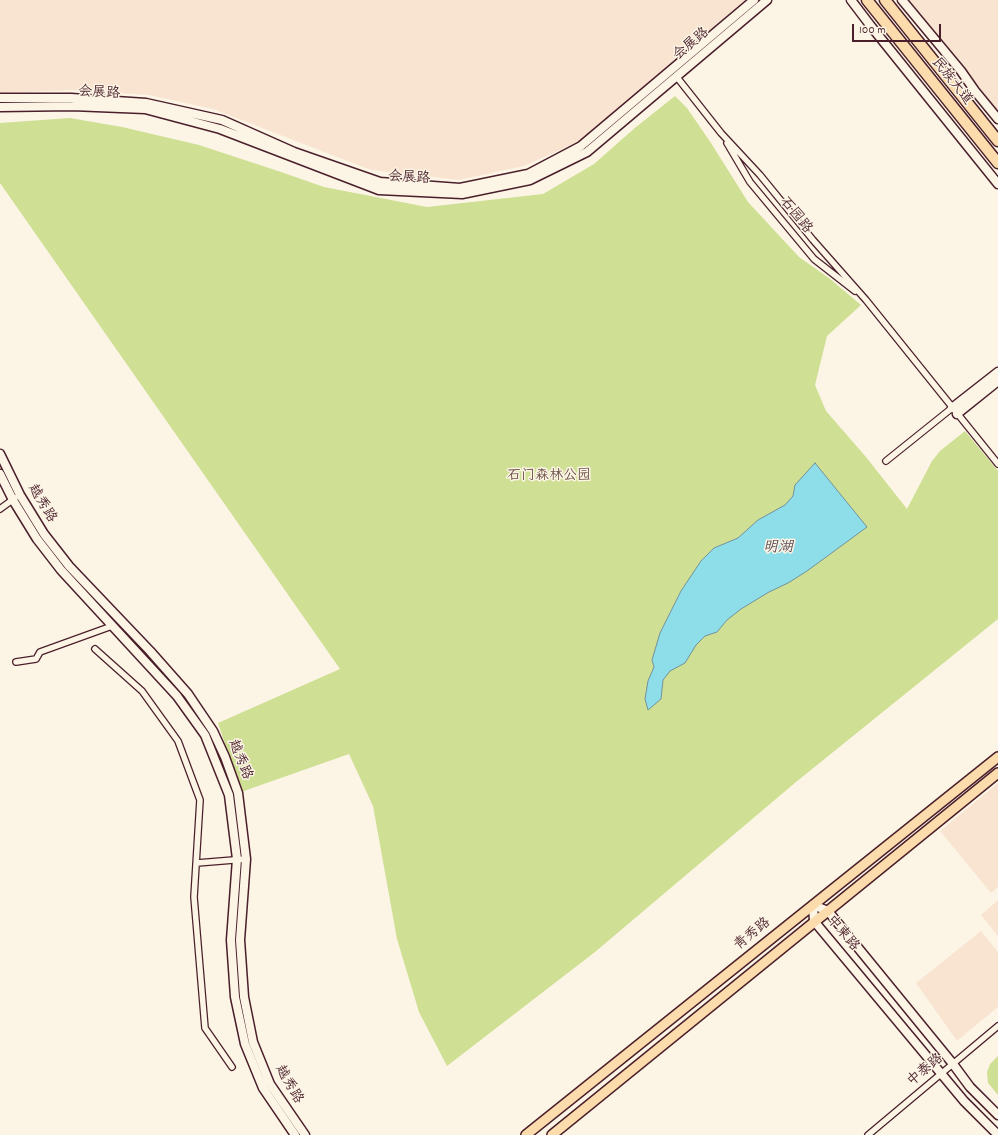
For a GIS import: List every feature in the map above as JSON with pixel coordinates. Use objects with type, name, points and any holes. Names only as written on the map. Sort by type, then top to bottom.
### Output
[{"type":"highway","name":"民族大道","points":[[867,0],[998,163]]},
{"type":"highway","name":"民族大道","points":[[885,0],[998,141]]},
{"type":"highway","points":[[973,132],[998,169]]},
{"type":"main road","name":"会展路","points":[[0,98],[71,98],[146,103],[222,120],[294,152],[380,182],[460,188],[528,174],[581,146],[754,0]]},
{"type":"main road","name":"会展路","points":[[0,106],[72,106],[145,109],[220,129],[379,190],[462,194],[530,180],[587,152],[767,0]]},
{"type":"main road","points":[[851,0],[998,184]]},
{"type":"main road","points":[[902,0],[938,41],[998,119]]},
{"type":"main road","points":[[954,411],[998,372]]},
{"type":"main road","points":[[954,411],[998,381]]},
{"type":"main road","name":"越秀路","points":[[0,454],[20,495],[44,534],[69,566],[150,651],[188,694],[213,731],[238,793],[246,859],[240,940],[244,997],[253,1042],[270,1084],[305,1135]]},
{"type":"main road","name":"越秀路","points":[[0,474],[13,500],[37,539],[61,570],[177,696],[205,735],[229,795],[237,859],[231,940],[234,997],[245,1044],[262,1088],[295,1135]]},
{"type":"main road","name":"青秀路","points":[[526,1135],[998,757]]},
{"type":"main road","name":"青秀路","points":[[552,1135],[998,773]]},
{"type":"main road","name":"中柬路","points":[[998,1115],[970,1087],[828,910],[813,905],[814,921],[964,1101],[998,1135]]},
{"type":"street","name":"石园路","points":[[676,76],[721,133],[760,175],[813,240],[866,300],[998,464]]},
{"type":"street","name":"石园路","points":[[721,133],[750,182],[814,259],[866,300]]},
{"type":"street","points":[[886,461],[954,411]]},
{"type":"street","points":[[0,509],[20,495]]},
{"type":"street","points":[[16,662],[36,659],[40,652],[112,626]]},
{"type":"street","points":[[95,649],[142,690],[178,742],[200,800],[194,897],[205,1028],[232,1067]]},
{"type":"street","points":[[197,863],[246,859]]},
{"type":"street","name":"中泰路","points":[[868,1135],[998,1026]]},
{"type":"shaded area","points":[[0,0],[745,0],[584,139],[524,166],[459,180],[371,170],[213,109],[149,95],[72,90],[0,93]]},
{"type":"shaded area","points":[[906,0],[998,0],[998,113],[975,84],[966,69],[932,28]]},
{"type":"shaded area","points":[[998,783],[998,887],[991,893],[940,831]]},
{"type":"shaded area","points":[[998,900],[998,936],[981,915]]},
{"type":"shaded area","points":[[981,931],[998,952],[998,1007],[957,1041],[916,983]]},
{"type":"green space","name":"石门森林公园","points":[[675,96],[687,108],[748,202],[799,257],[829,278],[861,305],[827,336],[815,385],[826,411],[866,457],[907,509],[932,461],[940,451],[965,431],[998,471],[998,619],[796,782],[595,952],[447,1066],[419,1012],[397,939],[373,806],[349,754],[241,792],[218,723],[340,669],[0,183],[0,123],[70,118],[122,127],[199,145],[324,187],[427,207],[543,194],[594,164],[636,127]]},
{"type":"green space","points":[[998,1056],[998,1095],[988,1083],[987,1072],[990,1064]]},
{"type":"water","name":"明湖","points":[[815,463],[867,527],[807,571],[741,609],[727,620],[717,632],[705,636],[696,645],[685,663],[670,671],[663,680],[661,699],[648,710],[645,699],[648,681],[654,667],[652,660],[660,633],[681,591],[701,561],[714,548],[738,538],[758,520],[785,505],[793,496],[795,485]]}]
